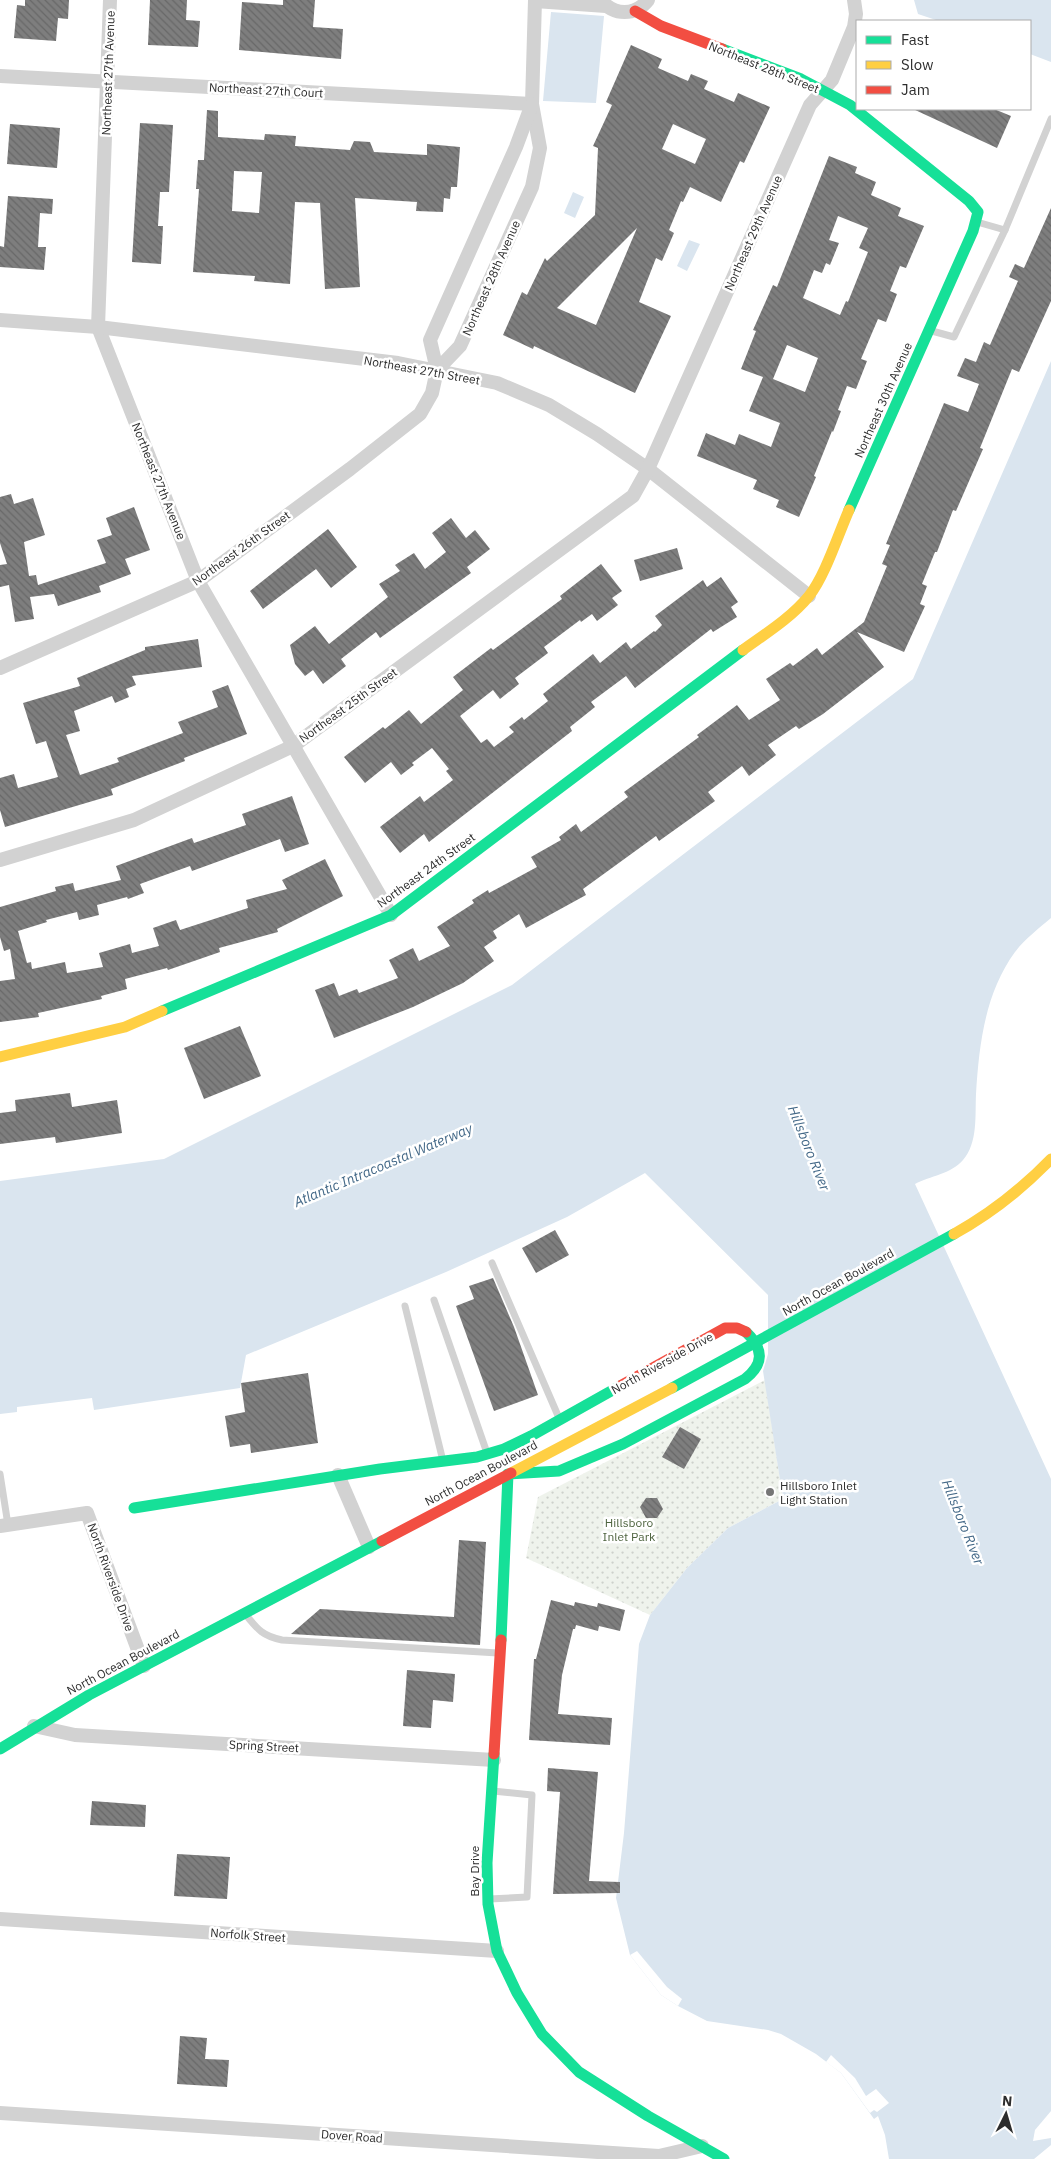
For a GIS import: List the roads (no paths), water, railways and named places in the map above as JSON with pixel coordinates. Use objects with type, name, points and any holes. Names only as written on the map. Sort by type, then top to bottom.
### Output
[{"type":"street","name":"Northeast 27th Avenue","points":[[110,0],[98,327],[198,581],[391,915]]},
{"type":"street","points":[[535,1],[604,3],[615,11],[625,13],[635,11],[644,6],[648,0]]},
{"type":"street","name":"Northeast 29th Avenue","points":[[648,469],[810,105],[832,80],[854,27],[856,14],[854,0]]},
{"type":"street","name":"Northeast 28th Avenue","points":[[437,370],[460,346],[532,187],[540,148],[532,104],[535,1]]},
{"type":"street","name":"Northeast 28th Street","points":[[635,11],[661,26],[801,79],[856,110]]},
{"type":"street","name":"Northeast 27th Court","points":[[0,76],[532,104]]},
{"type":"street","name":"Northeast 28th Avenue","points":[[437,370],[430,340],[516,147],[532,104]]},
{"type":"street","name":"Northeast 28th Street","points":[[856,110],[969,201],[977,217]]},
{"type":"street","name":"Northeast 30th Avenue","points":[[809,596],[822,574],[977,217]]},
{"type":"street","name":"Northeast 27th Street","points":[[0,320],[98,327],[398,363],[497,384],[549,405],[598,434],[648,469],[809,596]]},
{"type":"street","name":"Northeast 26th Street","points":[[0,668],[198,581],[350,469],[420,414],[432,393],[437,370]]},
{"type":"street","name":"Northeast 25th Street","points":[[0,860],[134,820],[293,746],[633,496],[648,469]]},
{"type":"street","name":"Northeast 24th Street","points":[[0,1057],[124,1027],[391,915],[786,618],[809,596]]},
{"type":"street","name":"North Ocean Boulevard","points":[[0,1748],[34,1726],[144,1666],[676,1386],[975,1222],[1024,1187],[1051,1159]]},
{"type":"street","name":"North Riverside Drive","points":[[134,1508],[338,1475],[487,1454],[504,1449],[560,1420],[724,1328],[737,1328],[745,1332],[757,1348],[760,1358],[759,1364],[755,1371],[745,1379],[623,1444],[559,1471],[508,1474]]},
{"type":"street","name":"Bay Drive","points":[[508,1474],[506,1551],[486,1863],[488,1899],[497,1951],[517,1993],[542,2034],[579,2072],[648,2116],[724,2159]]},
{"type":"street","points":[[338,1475],[369,1547]]},
{"type":"street","name":"North Riverside Drive","points":[[4,1525],[87,1513],[144,1666]]},
{"type":"street","name":"Spring Street","points":[[34,1726],[75,1735],[494,1760]]},
{"type":"street","name":"Norfolk Street","points":[[0,1919],[497,1951]]},
{"type":"street","name":"Dover Road","points":[[0,2113],[660,2156],[702,2146]]},
{"type":"lane","points":[[929,330],[954,337],[1005,230],[1051,119]]},
{"type":"lane","points":[[977,217],[1005,230]]},
{"type":"lane","points":[[492,1263],[560,1420]]},
{"type":"lane","points":[[434,1300],[487,1454]]},
{"type":"lane","points":[[405,1306],[443,1461]]},
{"type":"lane","points":[[0,1474],[4,1525]]},
{"type":"lane","points":[[244,1613],[259,1631],[270,1637],[282,1640],[500,1653]]},
{"type":"lane","points":[[488,1899],[527,1897],[532,1795],[492,1790]]},
{"type":"water","points":[[914,0],[1051,0],[1051,62],[1031,54],[1031,20],[936,20],[918,14]]},
{"type":"water","points":[[551,12],[604,16],[596,103],[543,101]]},
{"type":"water","points":[[573,192],[584,197],[575,218],[564,213]]},
{"type":"water","points":[[689,240],[700,244],[687,271],[677,266]]},
{"type":"water","points":[[1051,361],[1051,918],[1015,952],[1005,968],[990,1002],[979,1057],[975,1129],[968,1153],[953,1169],[915,1184],[1051,1479],[1051,2145],[1034,2159],[889,2159],[885,2135],[878,2116],[874,2119],[841,2073],[816,2054],[781,2034],[768,2030],[707,2021],[661,1995],[630,1955],[616,1898],[624,1833],[639,1644],[650,1615],[687,1568],[728,1528],[783,1499],[763,1371],[768,1354],[768,1295],[645,1173],[567,1217],[446,1272],[246,1355],[240,1388],[94,1410],[92,1398],[17,1407],[17,1412],[0,1414],[0,1181],[164,1159],[512,985],[913,679]]},
{"type":"place","name":"Hillsboro Inlet Light Station","points":[[770,1492]]},
{"type":"water label","name":"Hillsboro River","points":[[809,1148]]},
{"type":"water label","name":"Atlantic Intracoastal Waterway","points":[[383,1165]]},
{"type":"water label","name":"Hillsboro River","points":[[963,1522]]},
{"type":"park label","name":"Hillsboro Inlet Park","points":[[629,1529]]}]
